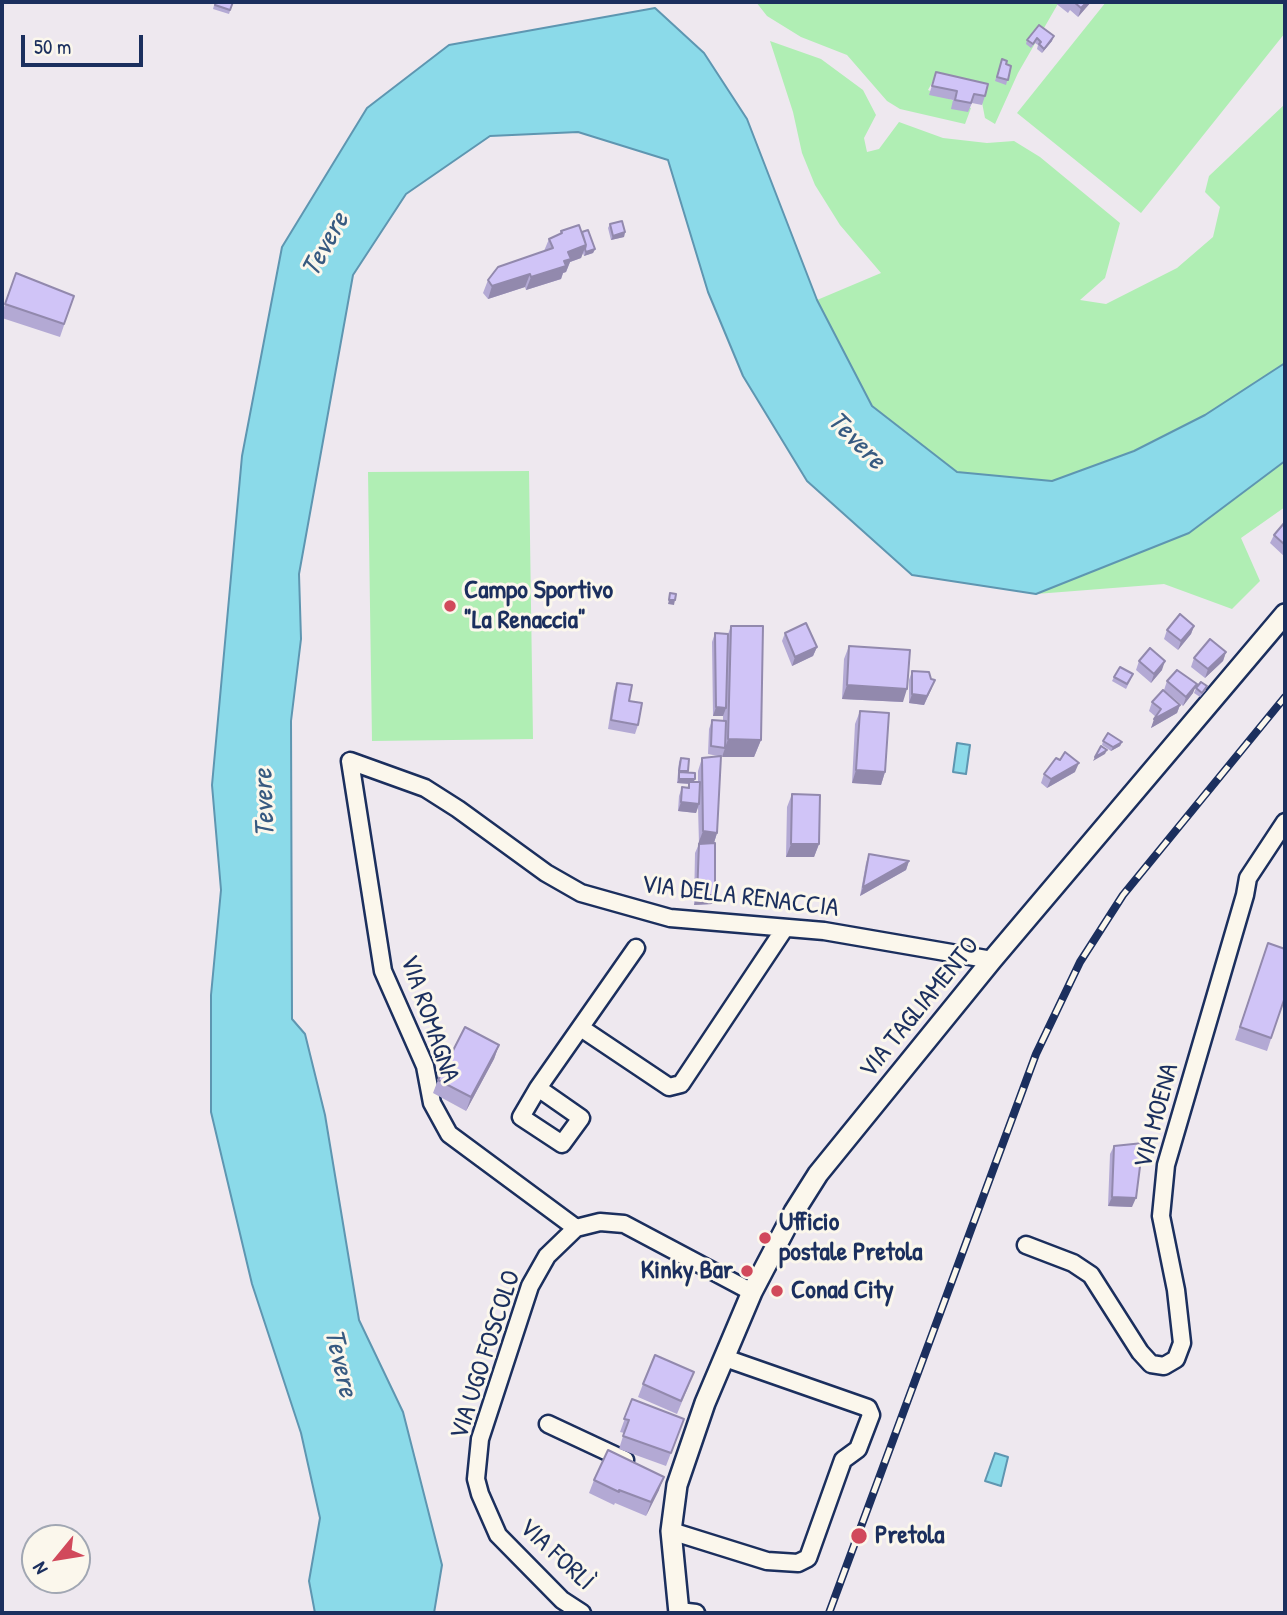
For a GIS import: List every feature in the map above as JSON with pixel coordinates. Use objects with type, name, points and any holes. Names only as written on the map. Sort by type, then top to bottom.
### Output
[{"type":"street","name":"VIA TAGLIAMENTO","points":[[685,1613],[671,1531],[671,1482],[752,1292],[794,1212],[818,1174],[992,960],[1285,614]]},
{"type":"street","name":"VIA DELLA RENACCIA","points":[[350,761],[425,788],[546,873],[581,893],[670,918],[824,931],[992,960]]},
{"type":"street","name":"VIA ROMAGNA","points":[[350,761],[383,971],[425,1066],[432,1103],[449,1134],[576,1228]]},
{"type":"street","name":"VIA MOENA","points":[[1026,1245],[1073,1263],[1091,1275],[1140,1352],[1152,1364],[1164,1366],[1176,1359],[1182,1343],[1176,1290],[1161,1216],[1166,1164],[1248,878],[1285,822]]},
{"type":"street","points":[[581,1028],[669,1087],[681,1084],[785,928]]},
{"type":"street","points":[[538,1088],[636,948]]},
{"type":"street","points":[[576,1228],[600,1222],[624,1224],[752,1292]]},
{"type":"street","name":"VIA UGO FOSCOLO","points":[[480,1494],[476,1479],[480,1439],[530,1286],[547,1256],[576,1228]]},
{"type":"street","points":[[671,1531],[767,1561],[798,1563],[808,1558],[843,1460],[858,1449],[872,1415],[868,1408],[725,1358]]},
{"type":"street","points":[[548,1424],[642,1468]]},
{"type":"street","name":"VIA FORLÌ","points":[[480,1494],[498,1535],[562,1600],[582,1613]]},
{"type":"green space","points":[[756,2],[1059,2],[1018,73],[995,124],[985,118],[979,87],[933,81],[928,90],[971,108],[965,124],[900,109],[887,101],[847,55],[801,37],[767,16]]},
{"type":"green space","points":[[1106,2],[1285,2],[1285,33],[1141,213],[1017,113]]},
{"type":"green space","points":[[770,41],[821,59],[863,90],[876,115],[864,138],[867,152],[879,149],[899,122],[943,138],[987,143],[1014,141],[1040,157],[1120,223],[1105,278],[1080,300],[1106,304],[1177,268],[1213,237],[1220,207],[1205,192],[1209,176],[1285,104],[1285,363],[1205,415],[1134,451],[1052,481],[957,472],[872,407],[817,300],[881,273],[840,225],[815,185],[802,153],[793,112]]},
{"type":"green space","points":[[1285,461],[1285,507],[1241,538],[1260,581],[1232,609],[1164,584],[1036,594],[1189,533]]},
{"type":"green space","name":"Campo Sportivo \"La Renaccia\"","points":[[529,471],[533,739],[372,741],[368,472]]},
{"type":"water","name":"Tevere","points":[[655,8],[704,53],[747,119],[817,300],[872,406],[957,472],[1052,481],[1134,451],[1205,415],[1285,363],[1285,461],[1189,533],[1036,594],[912,575],[807,481],[743,376],[708,292],[668,160],[578,132],[490,136],[406,194],[353,275],[299,574],[301,639],[291,721],[292,1019],[305,1034],[325,1115],[359,1320],[403,1412],[442,1565],[434,1613],[315,1613],[309,1581],[320,1518],[301,1433],[252,1284],[211,1112],[211,995],[221,890],[212,785],[242,456],[282,247],[367,108],[449,45]]},
{"type":"water","points":[[957,743],[970,745],[966,774],[953,772]]},
{"type":"water","points":[[995,1453],[1008,1457],[1001,1486],[985,1481]]},
{"type":"building","points":[[216,2],[233,2],[230,10],[215,5]]},
{"type":"building","points":[[1074,2],[1087,2],[1081,8]]},
{"type":"building","points":[[1039,25],[1054,36],[1044,49],[1037,38],[1033,44],[1027,40]]},
{"type":"building","points":[[1002,59],[1011,66],[1008,80],[997,77]]},
{"type":"building","points":[[936,72],[988,84],[985,96],[974,94],[971,103],[955,100],[957,91],[932,86]]},
{"type":"building","points":[[622,221],[625,232],[613,236],[610,224]]},
{"type":"building","points":[[579,225],[586,245],[568,252],[571,259],[564,261],[566,266],[492,286],[488,280],[498,267],[553,248],[549,239],[562,233],[561,231]]},
{"type":"building","points":[[588,230],[595,249],[586,252],[582,232]]},
{"type":"building","points":[[16,273],[74,296],[64,324],[5,304]]},
{"type":"building","points":[[1285,522],[1285,545],[1274,535]]},
{"type":"building","points":[[670,593],[676,594],[675,600],[669,600]]},
{"type":"building","points":[[1180,614],[1194,626],[1181,641],[1167,630]]},
{"type":"building","points":[[806,623],[817,647],[795,657],[785,633]]},
{"type":"building","points":[[731,626],[763,626],[761,740],[728,739]]},
{"type":"building","points":[[715,633],[728,634],[726,708],[716,707]]},
{"type":"building","points":[[1210,639],[1226,652],[1208,669],[1194,658]]},
{"type":"building","points":[[849,646],[910,650],[907,689],[847,685]]},
{"type":"building","points":[[1150,648],[1165,661],[1154,674],[1139,661]]},
{"type":"building","points":[[1120,667],[1133,674],[1127,684],[1114,677]]},
{"type":"building","points":[[1177,670],[1197,684],[1186,697],[1167,681]]},
{"type":"building","points":[[912,671],[929,672],[931,679],[935,680],[927,696],[912,694]]},
{"type":"building","points":[[1201,682],[1207,686],[1202,693],[1196,688]]},
{"type":"building","points":[[617,683],[632,685],[629,701],[642,703],[638,725],[611,720]]},
{"type":"building","points":[[1163,690],[1180,705],[1154,719],[1161,709],[1152,702]]},
{"type":"building","points":[[860,711],[889,713],[885,772],[856,770]]},
{"type":"building","points":[[712,720],[726,721],[725,748],[711,746]]},
{"type":"building","points":[[1108,733],[1122,742],[1113,747],[1103,741]]},
{"type":"building","points":[[1101,746],[1107,750],[1095,757]]},
{"type":"building","points":[[1065,752],[1079,763],[1051,779],[1044,774],[1056,758],[1060,760]]},
{"type":"building","points":[[721,756],[717,833],[703,831],[702,758]]},
{"type":"building","points":[[681,758],[689,759],[688,771],[679,771]]},
{"type":"building","points":[[679,772],[695,773],[695,779],[679,779]]},
{"type":"building","points":[[689,782],[700,782],[699,804],[681,802],[682,787],[689,788]]},
{"type":"building","points":[[792,794],[820,795],[819,844],[791,844]]},
{"type":"building","points":[[715,843],[715,895],[697,896],[699,844]]},
{"type":"building","points":[[869,854],[909,861],[863,887]]},
{"type":"building","points":[[1268,943],[1285,949],[1285,997],[1271,1038],[1240,1027]]},
{"type":"building","points":[[465,1027],[499,1045],[471,1097],[438,1080]]},
{"type":"building","points":[[1143,1143],[1136,1198],[1112,1197],[1114,1146]]},
{"type":"building","points":[[655,1355],[694,1372],[681,1401],[643,1384]]},
{"type":"building","points":[[632,1399],[684,1419],[671,1453],[623,1436],[629,1420],[624,1419]]},
{"type":"building","points":[[608,1450],[664,1477],[651,1502],[619,1492],[594,1480]]},
{"type":"railway","points":[[829,1613],[1036,1054],[1080,962],[1123,895],[1285,697]]},
{"type":"place","name":"Campo Sportivo \"La Renaccia\"","points":[[450,606]]},
{"type":"place","name":"Ufficio postale Pretola","points":[[765,1238]]},
{"type":"place","name":"Kinky Bar","points":[[747,1271]]},
{"type":"place","name":"Conad City","points":[[777,1291]]},
{"type":"place","name":"Pretola","points":[[859,1536]]}]
